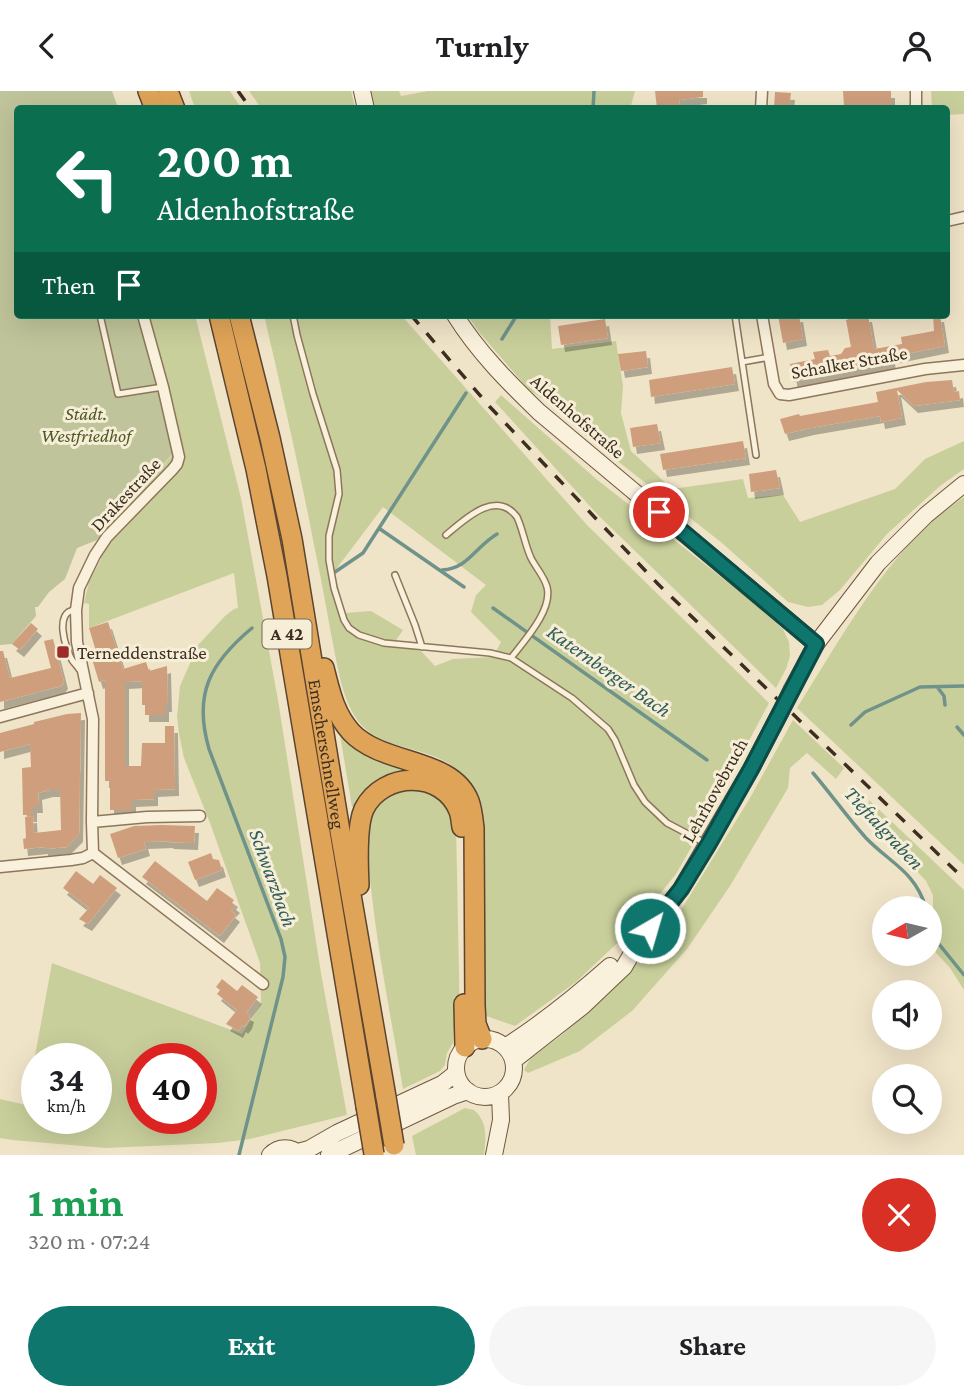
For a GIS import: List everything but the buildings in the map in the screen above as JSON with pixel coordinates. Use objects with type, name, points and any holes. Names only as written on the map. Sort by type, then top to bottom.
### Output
[{"type":"highway","name":"Emscherschnellweg","points":[[220,319],[256,469],[277,576],[374,1155]]},
{"type":"highway","name":"Emscherschnellweg","points":[[240,319],[292,539],[395,1150]]},
{"type":"highway","points":[[292,539],[306,575],[334,708],[364,743],[380,752],[439,771],[456,781],[468,801],[474,828],[476,1024],[473,1043]]},
{"type":"highway","points":[[357,927],[360,822],[364,810],[370,799],[388,785],[412,779],[431,783],[453,800],[460,812],[465,854],[473,1043]]},
{"type":"street","name":"Drakestraße","points":[[93,853],[93,719],[77,642],[76,610],[79,588],[107,537],[177,464],[179,452],[144,319]]},
{"type":"street","name":"Aldenhofstraße","points":[[458,319],[508,382],[540,412],[816,644]]},
{"type":"street","name":"Schalker Straße","points":[[763,319],[774,384],[780,394],[789,395],[925,369],[964,365]]},
{"type":"street","points":[[816,644],[878,563],[926,515],[964,484]]},
{"type":"street","name":"Lehrhovebruch","points":[[509,1054],[531,1030],[635,948],[681,889],[708,845],[816,644]]},
{"type":"street","points":[[0,717],[88,693]]},
{"type":"street","points":[[92,822],[200,815]]},
{"type":"street","points":[[0,867],[71,860],[93,853],[262,984]]},
{"type":"street","points":[[498,1042],[509,1054],[514,1070],[507,1088],[492,1096],[477,1097],[460,1084],[456,1073],[457,1061],[473,1043],[498,1042]]},
{"type":"street","points":[[265,1155],[284,1148],[299,1154],[337,1133],[442,1084],[456,1073]]},
{"type":"street","points":[[329,1155],[467,1091]]},
{"type":"street","points":[[492,1096],[501,1120],[496,1149]]},
{"type":"lane","points":[[101,319],[118,394],[163,387]]},
{"type":"lane","points":[[294,319],[340,482],[328,549],[331,578],[349,628],[359,635],[384,643],[490,653],[511,658],[572,698],[608,729],[634,785],[645,802],[667,823],[708,845]]},
{"type":"lane","points":[[736,319],[755,455]]},
{"type":"lane","points":[[742,362],[770,357]]},
{"type":"lane","points":[[446,534],[470,515],[490,505],[503,506],[513,511],[517,517],[531,558],[546,585],[548,601],[540,618],[511,658]]},
{"type":"lane","points":[[395,575],[422,646]]},
{"type":"green space","name":"Städt. Westfriedhof","points":[[0,91],[112,91],[117,105],[14,105],[14,319],[146,319],[180,445],[97,540],[77,548],[65,579],[35,607],[36,616],[12,644],[0,645]]},
{"type":"green space","points":[[189,91],[230,91],[239,105],[194,105]]},
{"type":"green space","points":[[249,91],[351,91],[354,105],[259,105]]},
{"type":"green space","points":[[370,91],[399,91],[401,96],[428,91],[635,91],[631,105],[373,105]]},
{"type":"green space","points":[[931,91],[964,91],[964,114],[950,115],[950,105],[932,105]]},
{"type":"green space","points":[[146,319],[196,319],[241,498],[278,700],[321,973],[347,1115],[250,1139],[218,1143],[106,1148],[0,1138],[0,1099],[21,1104],[21,1134],[112,1134],[112,1043],[37,1043],[52,963],[242,1034],[261,1004],[260,963],[184,758],[177,717],[180,686],[198,645],[225,616],[238,608],[234,573],[89,628],[89,604],[84,603],[89,582],[101,559],[91,552],[180,445]]},
{"type":"green space","points":[[265,319],[405,319],[587,525],[769,703],[676,874],[629,932],[576,982],[515,1026],[483,1015],[480,804],[464,776],[456,769],[430,755],[375,736],[363,727],[354,715],[345,696],[337,665],[303,491]],"holes":[[[383,507],[486,585],[476,595],[471,612],[501,642],[493,657],[453,659],[435,666],[421,651],[393,645],[403,630],[371,611],[345,613],[334,572]]]},
{"type":"green space","points":[[470,319],[550,319],[552,349],[616,341],[623,386],[621,413],[631,451],[672,489],[743,479],[748,498],[783,495],[800,522],[895,489],[925,459],[964,441],[964,469],[940,486],[887,534],[840,590],[822,605],[808,607],[788,602],[722,543],[592,441],[551,404],[529,390]]},
{"type":"green space","points":[[501,395],[595,478],[753,602],[783,629],[789,642],[790,656],[776,688],[598,515],[495,402]]},
{"type":"green space","points":[[964,497],[964,865],[797,708],[856,614],[906,547],[925,527]]},
{"type":"green space","points":[[793,720],[844,768],[836,779],[807,753],[790,768],[788,788],[730,886],[687,949],[632,1011],[580,1051],[528,1073],[524,1070],[530,1059],[563,1034],[640,960],[681,910],[750,798]]},
{"type":"green space","points":[[339,729],[418,770],[352,807]]},
{"type":"green space","points":[[414,786],[440,795],[456,822],[460,1026],[454,1027],[453,1043],[440,1071],[403,1089],[377,938],[366,841],[369,823],[379,801],[389,794]]},
{"type":"green space","points":[[869,800],[964,890],[964,990],[942,959],[942,896],[933,896],[926,881],[866,818]]},
{"type":"green space","points":[[465,1108],[474,1110],[482,1120],[484,1155],[416,1155],[412,1136]]},
{"type":"waterway","name":"Schwarzbach","points":[[593,105],[594,91]]},
{"type":"waterway","name":"Schwarzbach","points":[[502,339],[514,319]]},
{"type":"waterway","name":"Schwarzbach","points":[[335,572],[363,553],[466,393]]},
{"type":"waterway","name":"Katernberger Bach","points":[[380,529],[464,587]]},
{"type":"waterway","points":[[442,570],[465,562],[497,534]]},
{"type":"waterway","name":"Katernberger Bach","points":[[493,608],[707,760]]},
{"type":"waterway","name":"Schwarzbach","points":[[239,1155],[283,977],[285,957],[281,939],[209,749],[203,712],[204,696],[216,667],[225,654],[252,628]]},
{"type":"waterway","name":"Katernberger Bach","points":[[851,725],[865,712],[920,687],[964,686]]},
{"type":"waterway","points":[[938,688],[944,696],[945,705]]},
{"type":"waterway","points":[[957,727],[964,735]]},
{"type":"waterway","name":"Tieftalgraben","points":[[813,773],[866,838],[909,876],[921,896]]},
{"type":"waterway","name":"Tieftalgraben","points":[[942,948],[964,975]]},
{"type":"railway","points":[[238,91],[248,105]]},
{"type":"railway","points":[[414,319],[490,407],[658,584],[964,879]]},
{"type":"place","name":"Terneddenstraße","points":[[63,652]]},
{"type":"route","points":[[650,928],[681,889],[708,845],[816,644],[659,512]]}]
